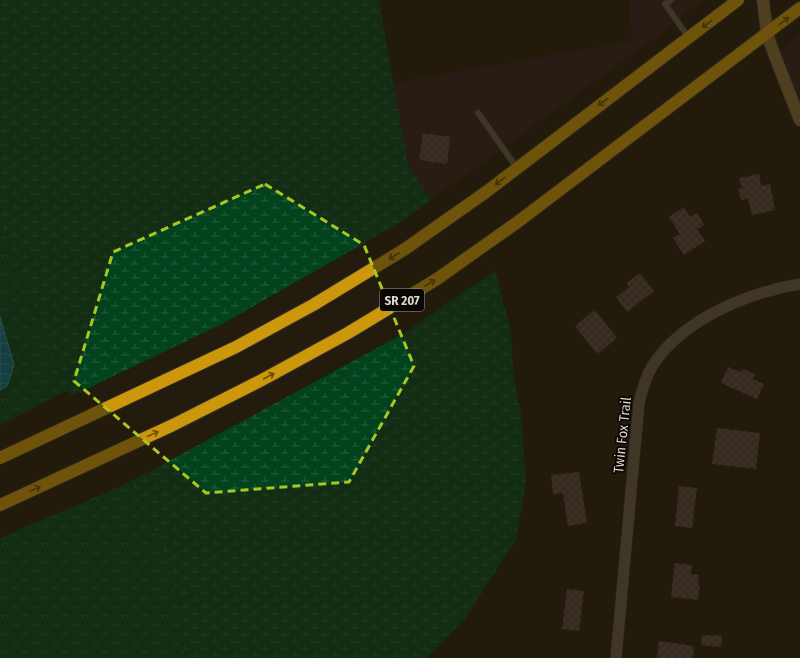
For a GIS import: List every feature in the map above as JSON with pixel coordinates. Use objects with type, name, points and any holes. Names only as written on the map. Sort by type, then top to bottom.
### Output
[{"type":"highway","points":[[0,458],[236,346],[313,305],[405,249],[486,192],[738,0]]},
{"type":"highway","name":"SR 207","points":[[0,505],[173,425],[260,381],[348,333],[437,279],[519,221],[768,34],[800,8]]},
{"type":"street","points":[[763,0],[768,34],[776,59],[800,120]]},
{"type":"street","name":"Twin Fox Trail","points":[[616,658],[640,403],[643,387],[652,366],[663,351],[697,321],[753,296],[800,284]]},
{"type":"lane","points":[[670,0],[665,4],[688,38]]},
{"type":"lane","points":[[478,113],[517,168]]},
{"type":"highlighted area","points":[[265,184],[364,245],[414,366],[349,482],[206,493],[74,381],[113,252]]},
{"type":"shaded area","points":[[629,0],[703,0],[664,31],[431,200],[408,165],[394,83],[632,41]]},
{"type":"shaded area","points":[[800,35],[800,100],[781,51]]},
{"type":"green space","points":[[0,0],[379,0],[408,165],[431,200],[401,222],[222,324],[72,396],[68,390],[0,220]]},
{"type":"green space","points":[[0,220],[68,390],[0,425],[0,390],[7,386],[14,365],[0,317]]},
{"type":"green space","points":[[495,270],[511,331],[514,380],[521,414],[526,484],[516,540],[466,617],[427,658],[185,658],[179,599],[169,564],[144,504],[130,482],[401,335]]},
{"type":"green space","points":[[130,482],[144,504],[169,564],[179,599],[185,658],[0,658],[0,538]]},
{"type":"water","points":[[0,317],[14,365],[7,386],[0,390]]},
{"type":"building","points":[[423,133],[450,137],[447,164],[419,160]]},
{"type":"building","points":[[759,174],[761,186],[770,184],[775,210],[752,215],[748,199],[741,200],[738,189],[742,188],[739,178]]},
{"type":"building","points":[[684,207],[690,217],[697,213],[704,225],[697,229],[705,241],[684,255],[673,238],[680,234],[669,217]]},
{"type":"building","points":[[640,273],[654,291],[627,312],[616,297],[629,287],[627,283]]},
{"type":"building","points":[[595,310],[617,338],[597,354],[575,326]]},
{"type":"building","points":[[728,367],[741,372],[743,369],[755,374],[753,379],[764,384],[757,399],[721,383]]},
{"type":"building","points":[[717,428],[760,433],[756,469],[712,464]]},
{"type":"building","points":[[579,472],[587,523],[568,526],[563,493],[553,494],[551,475]]},
{"type":"building","points":[[679,486],[697,488],[692,528],[675,526]]},
{"type":"building","points":[[675,563],[692,565],[691,574],[699,575],[698,586],[700,586],[698,600],[671,597]]},
{"type":"building","points":[[567,589],[584,591],[579,631],[562,629]]},
{"type":"building","points":[[702,635],[722,636],[721,647],[701,645]]},
{"type":"building","points":[[659,641],[694,646],[693,658],[657,658]]}]
